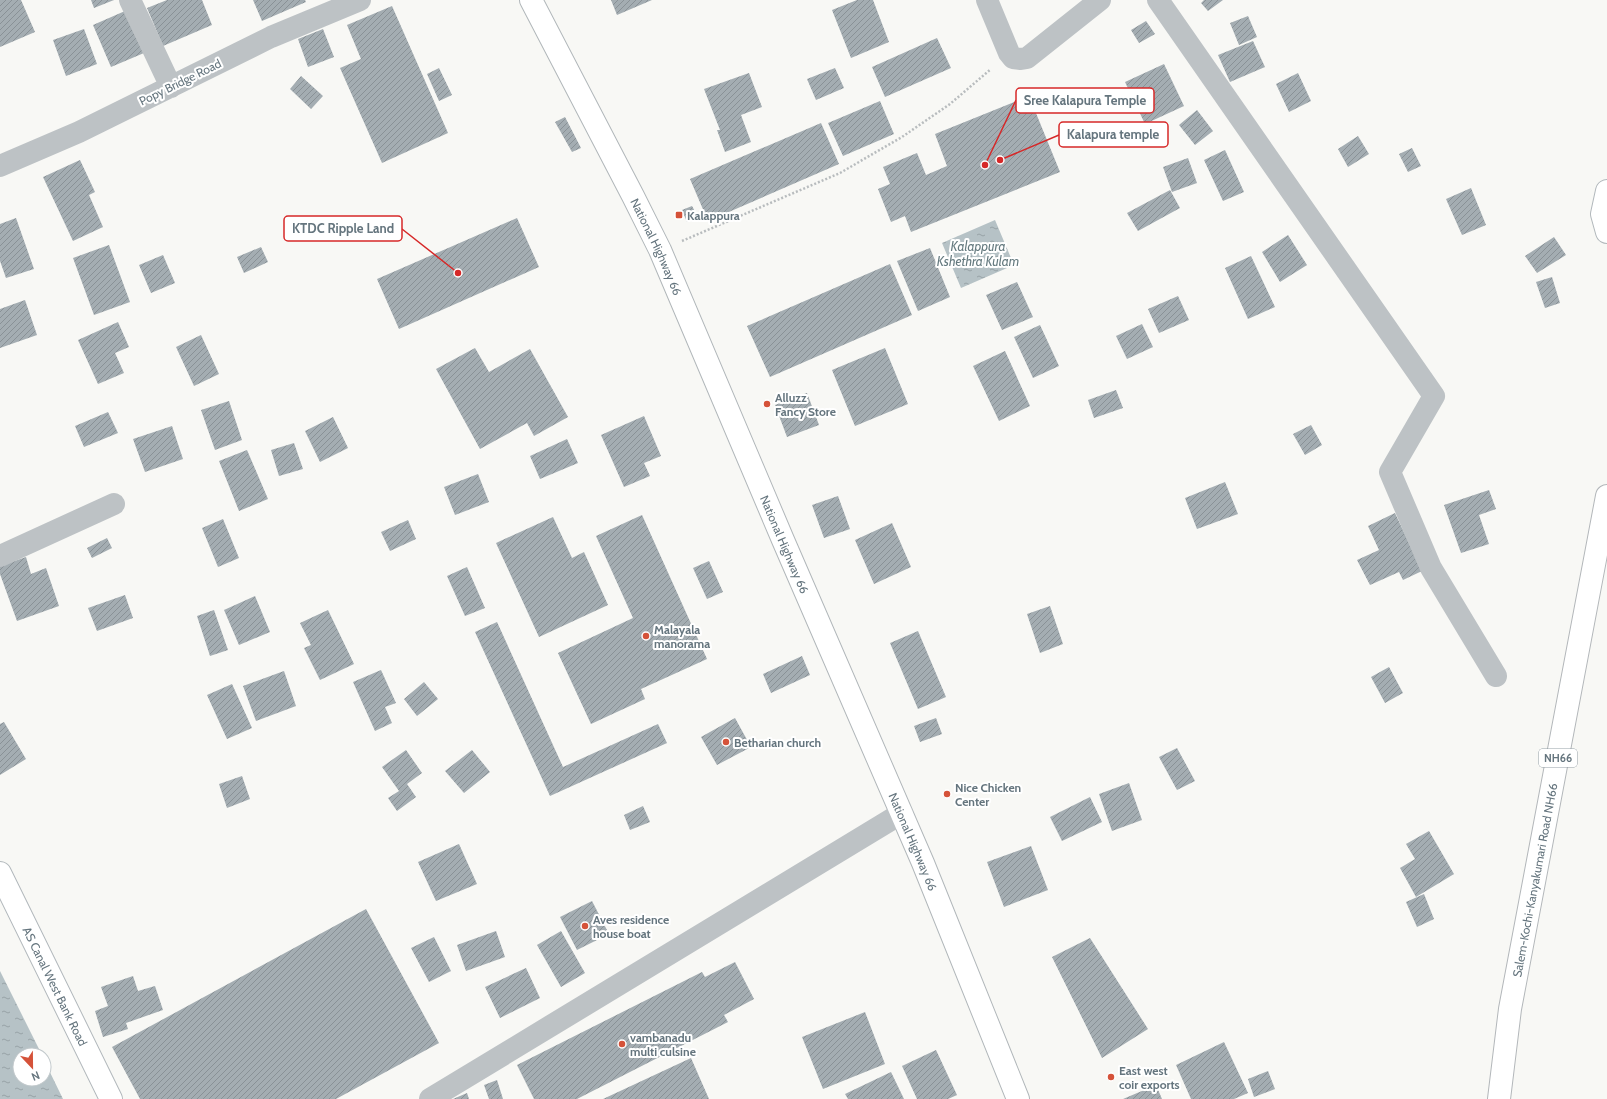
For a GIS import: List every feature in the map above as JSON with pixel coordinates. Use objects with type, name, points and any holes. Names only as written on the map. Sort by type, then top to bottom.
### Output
[{"type":"main road","name":"National Highway 66","points":[[531,0],[634,196],[660,250],[783,540],[902,813],[1018,1099]]},
{"type":"main road","points":[[1607,192],[1602,214],[1607,232]]},
{"type":"main road","name":"Salem-Kochi-Kanyakumari Road NH66","points":[[1499,1099],[1510,1009],[1607,503]]},
{"type":"main road","name":"AS Canal West Bank Road","points":[[0,872],[111,1099]]},
{"type":"street","points":[[130,0],[171,87]]},
{"type":"street","name":"Popy Bridge Road","points":[[0,166],[79,132],[271,37],[360,0]]},
{"type":"street","points":[[987,0],[1009,53],[1013,58],[1021,59],[1027,58],[1100,0]]},
{"type":"street","points":[[1158,0],[1434,396],[1390,472],[1431,568],[1496,676]]},
{"type":"street","points":[[0,556],[114,504]]},
{"type":"street","points":[[430,1099],[902,813]]},
{"type":"path","points":[[660,250],[840,173],[902,137],[950,104],[1009,53]]},
{"type":"water","name":"Kalappura Kshethra Kulam","points":[[995,220],[1014,265],[961,288],[942,243]]},
{"type":"water","points":[[0,971],[38,1047],[12,1047],[12,1087],[52,1087],[52,1076],[63,1099],[0,1099]]},
{"type":"building","points":[[0,0],[21,0],[35,32],[0,47]]},
{"type":"building","points":[[91,0],[114,0],[94,8]]},
{"type":"building","points":[[167,0],[202,0],[212,25],[163,46],[147,8]]},
{"type":"building","points":[[253,0],[305,0],[306,2],[262,21]]},
{"type":"building","points":[[611,0],[652,0],[617,15]]},
{"type":"building","points":[[857,0],[873,0],[889,42],[851,58],[832,10]]},
{"type":"building","points":[[1204,0],[1223,0],[1208,11],[1201,3]]},
{"type":"building","points":[[392,6],[448,133],[382,163],[340,68],[361,59],[347,25]]},
{"type":"building","points":[[125,11],[144,53],[111,67],[93,25]]},
{"type":"building","points":[[1248,16],[1257,37],[1239,45],[1230,23]]},
{"type":"building","points":[[1146,21],[1155,34],[1139,43],[1131,30]]},
{"type":"building","points":[[84,29],[97,64],[66,76],[53,40]]},
{"type":"building","points":[[323,29],[334,57],[308,67],[298,39]]},
{"type":"building","points":[[937,38],[951,68],[885,97],[872,67]]},
{"type":"building","points":[[1253,41],[1265,67],[1230,82],[1218,55]]},
{"type":"building","points":[[1164,64],[1184,106],[1145,124],[1125,82]]},
{"type":"building","points":[[439,68],[452,95],[439,101],[427,74]]},
{"type":"building","points":[[835,68],[844,88],[816,100],[807,79]]},
{"type":"building","points":[[749,73],[762,107],[741,115],[751,142],[725,152],[717,130],[720,130],[704,89]]},
{"type":"building","points":[[1298,73],[1311,101],[1289,112],[1276,84]]},
{"type":"building","points":[[301,76],[323,96],[311,109],[290,89]]},
{"type":"building","points":[[1029,96],[1060,172],[911,232],[905,216],[891,222],[878,189],[890,184],[883,167],[917,153],[926,175],[947,166],[935,134]]},
{"type":"building","points":[[880,101],[894,134],[843,156],[828,123]]},
{"type":"building","points":[[1197,110],[1213,131],[1195,145],[1179,125]]},
{"type":"building","points":[[565,117],[581,148],[572,152],[555,122]]},
{"type":"building","points":[[821,123],[839,164],[708,221],[690,179]]},
{"type":"building","points":[[1358,136],[1369,154],[1348,167],[1338,149]]},
{"type":"building","points":[[1412,148],[1421,166],[1408,172],[1399,154]]},
{"type":"building","points":[[1225,150],[1244,192],[1223,201],[1204,160]]},
{"type":"building","points":[[1188,158],[1197,183],[1172,192],[1163,167]]},
{"type":"building","points":[[80,160],[95,192],[89,195],[103,227],[73,241],[43,177]]},
{"type":"building","points":[[1471,188],[1486,225],[1462,235],[1446,199]]},
{"type":"building","points":[[1170,190],[1180,208],[1138,231],[1127,213]]},
{"type":"building","points":[[692,206],[698,217],[687,222],[682,210]]},
{"type":"building","points":[[16,218],[34,269],[6,278],[0,261],[0,224]]},
{"type":"building","points":[[517,218],[539,267],[399,329],[377,279]]},
{"type":"building","points":[[1288,235],[1307,265],[1280,282],[1262,252]]},
{"type":"building","points":[[1554,237],[1566,255],[1537,273],[1525,256]]},
{"type":"building","points":[[109,245],[130,302],[94,315],[73,258]]},
{"type":"building","points":[[261,247],[268,262],[244,273],[237,257]]},
{"type":"building","points":[[930,248],[950,297],[918,311],[897,261]]},
{"type":"building","points":[[163,255],[175,283],[151,293],[139,265]]},
{"type":"building","points":[[1251,256],[1275,307],[1248,319],[1225,268]]},
{"type":"building","points":[[890,264],[912,315],[770,377],[747,326]]},
{"type":"building","points":[[1552,277],[1560,303],[1545,308],[1536,282]]},
{"type":"building","points":[[1017,282],[1033,317],[1002,330],[986,295]]},
{"type":"building","points":[[1178,296],[1189,320],[1159,333],[1148,309]]},
{"type":"building","points":[[25,300],[37,335],[0,348],[0,309]]},
{"type":"building","points":[[118,322],[129,347],[115,353],[124,373],[98,384],[78,340]]},
{"type":"building","points":[[1142,324],[1153,347],[1127,359],[1116,336]]},
{"type":"building","points":[[1040,325],[1059,366],[1033,378],[1014,337]]},
{"type":"building","points":[[201,335],[219,374],[194,386],[176,347]]},
{"type":"building","points":[[475,348],[489,372],[530,349],[568,417],[534,436],[527,423],[480,449],[436,369]]},
{"type":"building","points":[[885,348],[908,404],[855,426],[832,370]]},
{"type":"building","points":[[1005,351],[1030,406],[999,421],[973,366]]},
{"type":"building","points":[[1116,390],[1123,408],[1094,418],[1088,400]]},
{"type":"building","points":[[807,393],[819,425],[787,437],[775,405]]},
{"type":"building","points":[[229,401],[242,440],[215,450],[201,410]]},
{"type":"building","points":[[108,412],[118,433],[84,447],[75,426]]},
{"type":"building","points":[[644,416],[661,456],[644,463],[650,476],[624,487],[601,435]]},
{"type":"building","points":[[333,417],[348,448],[320,462],[305,431]]},
{"type":"building","points":[[1311,425],[1322,445],[1305,455],[1293,434]]},
{"type":"building","points":[[172,426],[183,459],[145,472],[133,439]]},
{"type":"building","points":[[567,439],[578,463],[540,479],[530,456]]},
{"type":"building","points":[[294,443],[303,469],[279,476],[271,450]]},
{"type":"building","points":[[247,450],[268,499],[239,511],[219,461]]},
{"type":"building","points":[[478,474],[489,502],[455,515],[444,487]]},
{"type":"building","points":[[1225,482],[1238,514],[1197,529],[1185,498]]},
{"type":"building","points":[[1489,490],[1496,509],[1479,515],[1489,544],[1461,553],[1444,505]]},
{"type":"building","points":[[838,496],[850,529],[824,538],[812,505]]},
{"type":"building","points":[[1395,513],[1422,571],[1403,580],[1399,572],[1370,585],[1357,560],[1379,550],[1368,526]]},
{"type":"building","name":"Malayala manorama","points":[[642,515],[707,659],[641,689],[645,699],[591,724],[558,653],[633,618],[596,536]]},
{"type":"building","points":[[553,517],[572,558],[584,552],[608,605],[539,637],[496,543]]},
{"type":"building","points":[[223,519],[239,558],[218,567],[202,528]]},
{"type":"building","points":[[408,520],[416,539],[390,551],[381,532]]},
{"type":"building","points":[[892,523],[911,567],[874,584],[855,540]]},
{"type":"building","points":[[107,538],[112,548],[92,558],[87,548]]},
{"type":"building","points":[[26,557],[31,574],[46,568],[59,606],[17,621],[0,574],[0,566]]},
{"type":"building","points":[[709,561],[723,592],[707,599],[693,568]]},
{"type":"building","points":[[467,567],[485,608],[465,616],[447,576]]},
{"type":"building","points":[[125,595],[133,618],[97,631],[88,608]]},
{"type":"building","points":[[255,596],[270,632],[239,645],[224,610]]},
{"type":"building","points":[[1050,606],[1063,644],[1040,653],[1027,614]]},
{"type":"building","points":[[214,610],[228,650],[210,656],[197,616]]},
{"type":"building","points":[[328,610],[354,664],[320,680],[304,648],[311,645],[300,623]]},
{"type":"building","points":[[497,622],[563,767],[658,724],[667,743],[550,796],[475,632]]},
{"type":"building","points":[[918,631],[946,697],[918,709],[890,643]]},
{"type":"building","points":[[802,656],[810,675],[771,693],[763,674]]},
{"type":"building","points":[[1389,667],[1403,693],[1385,703],[1371,677]]},
{"type":"building","points":[[381,670],[396,703],[385,707],[392,723],[375,731],[353,682]]},
{"type":"building","points":[[284,671],[296,706],[256,721],[243,686]]},
{"type":"building","points":[[424,682],[438,699],[417,716],[404,699]]},
{"type":"building","points":[[232,684],[252,728],[227,739],[207,695]]},
{"type":"building","name":"Betharian church","points":[[735,718],[751,747],[717,765],[701,737]]},
{"type":"building","points":[[936,718],[942,734],[920,742],[914,726]]},
{"type":"building","points":[[4,722],[26,759],[0,775],[0,724]]},
{"type":"building","points":[[1177,748],[1195,781],[1177,790],[1159,757]]},
{"type":"building","points":[[406,750],[422,773],[407,784],[416,797],[397,811],[388,798],[399,791],[382,767]]},
{"type":"building","points":[[472,750],[490,772],[464,793],[445,771]]},
{"type":"building","points":[[242,776],[250,799],[227,808],[219,784]]},
{"type":"building","points":[[1129,783],[1142,820],[1112,831],[1099,794]]},
{"type":"building","points":[[1090,797],[1102,822],[1062,841],[1050,817]]},
{"type":"building","points":[[643,806],[650,822],[630,830],[624,815]]},
{"type":"building","points":[[1429,831],[1454,874],[1416,897],[1400,868],[1415,859],[1406,844]]},
{"type":"building","points":[[459,844],[477,884],[436,901],[418,862]]},
{"type":"building","points":[[1031,846],[1048,890],[1004,907],[987,862]]},
{"type":"building","points":[[1424,894],[1434,919],[1417,927],[1406,902]]},
{"type":"building","name":"Aves residence house boat","points":[[592,901],[609,934],[577,950],[560,917]]},
{"type":"building","points":[[366,909],[439,1043],[336,1099],[140,1099],[112,1047]]},
{"type":"building","points":[[496,931],[505,957],[466,971],[457,945]]},
{"type":"building","points":[[561,931],[585,973],[561,987],[537,945]]},
{"type":"building","points":[[434,937],[451,971],[429,982],[411,948]]},
{"type":"building","points":[[1090,938],[1148,1029],[1102,1058],[1052,957]]},
{"type":"building","name":"vambanadu multi culsine","points":[[735,962],[754,999],[724,1015],[728,1022],[577,1099],[534,1099],[517,1065],[702,972],[705,977]]},
{"type":"building","points":[[526,968],[540,998],[500,1018],[485,987]]},
{"type":"building","points":[[133,976],[138,991],[155,986],[163,1010],[126,1023],[128,1029],[103,1037],[95,1011],[108,1006],[101,987]]},
{"type":"building","points":[[865,1012],[885,1064],[823,1089],[802,1037]]},
{"type":"building","points":[[1224,1042],[1248,1093],[1234,1099],[1191,1099],[1176,1065]]},
{"type":"building","points":[[936,1050],[957,1095],[948,1099],[917,1099],[902,1066]]},
{"type":"building","points":[[691,1058],[709,1099],[603,1099]]},
{"type":"building","points":[[1268,1071],[1275,1089],[1254,1097],[1248,1079]]},
{"type":"building","points":[[891,1072],[904,1099],[848,1099],[845,1094]]},
{"type":"building","points":[[497,1080],[503,1099],[489,1099],[484,1085]]},
{"type":"building","points":[[1156,1085],[1162,1099],[1123,1099]]},
{"type":"building","points":[[467,1093],[469,1099],[453,1099]]},
{"type":"place","name":"Kalapura temple","points":[[1000,160]]},
{"type":"place","name":"Sree Kalapura Temple","points":[[985,165]]},
{"type":"place","name":"Kalappura","points":[[679,215]]},
{"type":"place","name":"KTDC Ripple Land","points":[[458,273]]},
{"type":"place","name":"Alluzz Fancy Store","points":[[767,404]]},
{"type":"place","name":"Malayala manorama","points":[[646,636]]},
{"type":"place","name":"Betharian church","points":[[726,742]]},
{"type":"place","name":"Nice Chicken Center","points":[[947,794]]},
{"type":"place","name":"Aves residence house boat","points":[[585,926]]},
{"type":"place","name":"vambanadu multi culsine","points":[[622,1044]]},
{"type":"place","name":"East west coir exports","points":[[1111,1077]]}]
